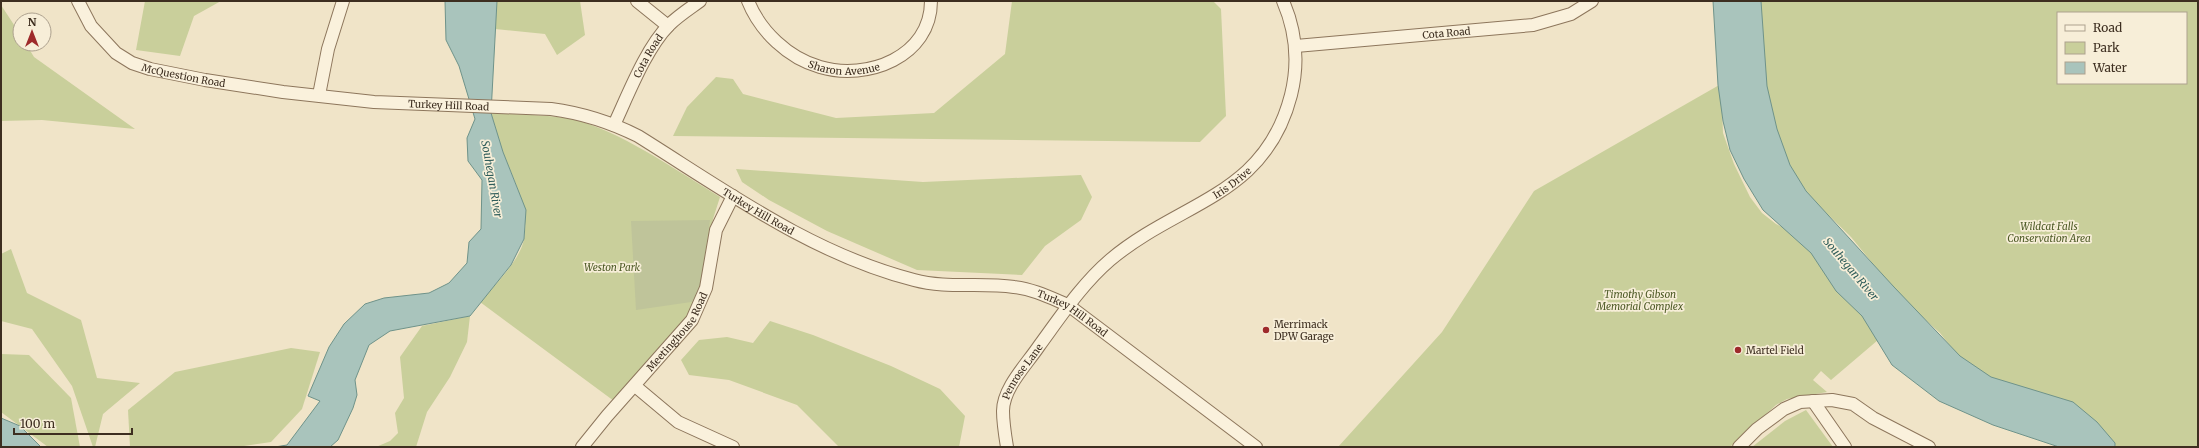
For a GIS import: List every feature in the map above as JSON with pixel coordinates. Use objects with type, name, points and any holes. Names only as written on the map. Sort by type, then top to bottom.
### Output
[{"type":"street","name":"McQuestion Road","points":[[78,1],[91,26],[102,40],[116,53],[132,63],[204,80],[319,96]]},
{"type":"street","points":[[319,96],[328,49],[344,1]]},
{"type":"street","points":[[637,1],[668,26]]},
{"type":"street","name":"Cota Road","points":[[614,124],[646,60],[668,26],[700,1]]},
{"type":"street","name":"Sharon Avenue","points":[[748,1],[765,29],[778,44],[802,60],[831,70],[856,71],[874,68],[892,62],[908,52],[920,38],[928,21],[931,1]]},
{"type":"street","name":"Iris Drive","points":[[1068,305],[1110,260],[1149,233],[1230,186],[1264,155],[1274,140],[1288,106],[1293,87],[1296,46],[1292,26],[1283,1]]},
{"type":"street","name":"Cota Road","points":[[1296,46],[1533,25],[1571,14],[1592,1]]},
{"type":"street","name":"Turkey Hill Road","points":[[319,96],[374,102],[511,107],[569,111],[614,124],[638,136],[786,228],[825,248],[882,271],[915,281],[943,285],[1014,287],[1035,292],[1068,305],[1256,447]]},
{"type":"street","name":"Meetinghouse Road","points":[[582,447],[607,416],[681,335],[697,312],[706,288],[716,230],[733,196]]},
{"type":"street","name":"Penrose Lane","points":[[1007,447],[1003,410],[1007,392],[1068,305]]},
{"type":"street","points":[[635,386],[678,422],[733,447]]},
{"type":"street","points":[[1739,447],[1757,429],[1784,409],[1800,402],[1832,400],[1853,404],[1873,418],[1930,447]]},
{"type":"street","points":[[1813,401],[1845,447]]},
{"type":"green space","points":[[145,1],[221,1],[194,16],[180,56],[136,50]]},
{"type":"green space","points":[[497,1],[580,1],[585,35],[557,55],[545,34],[495,29]]},
{"type":"green space","points":[[1012,1],[1213,1],[1221,9],[1226,116],[1200,142],[673,136],[687,107],[716,77],[733,79],[743,94],[836,118],[934,113],[1005,54]]},
{"type":"green space","name":"Wildcat Falls Conservation Area","points":[[1757,1],[2198,1],[2198,447],[2116,447],[2114,443],[2000,386],[1961,360],[1940,333],[1900,297],[1851,237],[1814,201],[1795,176],[1780,144],[1765,84],[1762,34]]},
{"type":"green space","points":[[1,5],[12,22],[12,52],[31,52],[34,57],[135,129],[42,120],[1,121]]},
{"type":"green space","name":"Timothy Gibson Memorial Complex","points":[[1721,84],[1723,133],[1734,164],[1750,197],[1762,213],[1776,224],[1792,232],[1806,243],[1866,321],[1878,340],[1831,380],[1821,371],[1813,380],[1827,392],[1787,399],[1776,405],[1730,447],[1338,447],[1442,332],[1534,191]]},
{"type":"green space","name":"Weston Park","points":[[491,113],[551,116],[589,124],[608,131],[647,152],[720,197],[713,219],[704,277],[694,312],[614,401],[480,302],[506,272],[517,256],[522,247],[525,227],[525,216],[520,194],[501,147]]},
{"type":"green space","points":[[736,169],[923,182],[1081,175],[1092,197],[1081,220],[1045,246],[1022,275],[917,270],[827,231],[769,200],[742,182]]},
{"type":"green space","points":[[710,220],[698,301],[636,310],[631,221]]},
{"type":"green space","points":[[11,249],[27,293],[81,320],[97,378],[140,383],[103,414],[95,447],[93,447],[72,386],[32,329],[1,321],[1,254]]},
{"type":"green space","points":[[470,316],[467,342],[450,377],[427,412],[416,447],[376,447],[390,441],[398,433],[395,413],[404,398],[400,357],[422,326]]},
{"type":"green space","points":[[770,321],[813,335],[891,366],[940,389],[965,416],[959,447],[839,447],[797,405],[729,380],[689,375],[681,360],[699,340],[727,337],[753,343]]},
{"type":"green space","points":[[291,348],[320,352],[302,409],[271,442],[237,447],[130,447],[128,410],[175,372]]},
{"type":"green space","points":[[1,354],[29,355],[71,398],[80,447],[48,447],[1,412]]},
{"type":"green space","points":[[1806,410],[1833,447],[1752,447],[1785,421]]},
{"type":"water","name":"Souhegan River","points":[[445,1],[497,1],[491,113],[503,152],[526,210],[524,239],[511,265],[470,316],[390,331],[369,345],[355,380],[357,395],[353,408],[338,440],[330,447],[275,447],[287,445],[320,401],[308,396],[329,347],[344,324],[365,304],[384,298],[429,293],[449,283],[467,263],[469,242],[481,229],[482,180],[468,161],[467,138],[475,119],[459,66],[446,40]]},
{"type":"water","name":"Souhegan River","points":[[1713,1],[1761,1],[1767,86],[1777,129],[1790,165],[1806,191],[1960,356],[1991,377],[2073,402],[2097,422],[2115,443],[2115,447],[2059,447],[1993,425],[1939,401],[1892,365],[1862,316],[1836,291],[1811,253],[1763,210],[1744,179],[1730,150],[1723,121],[1718,85]]},
{"type":"water","points":[[1,418],[20,426],[41,447],[1,447]]},
{"type":"place","name":"Merrimack DPW Garage","points":[[1266,330]]},
{"type":"place","name":"Martel Field","points":[[1738,350]]}]
